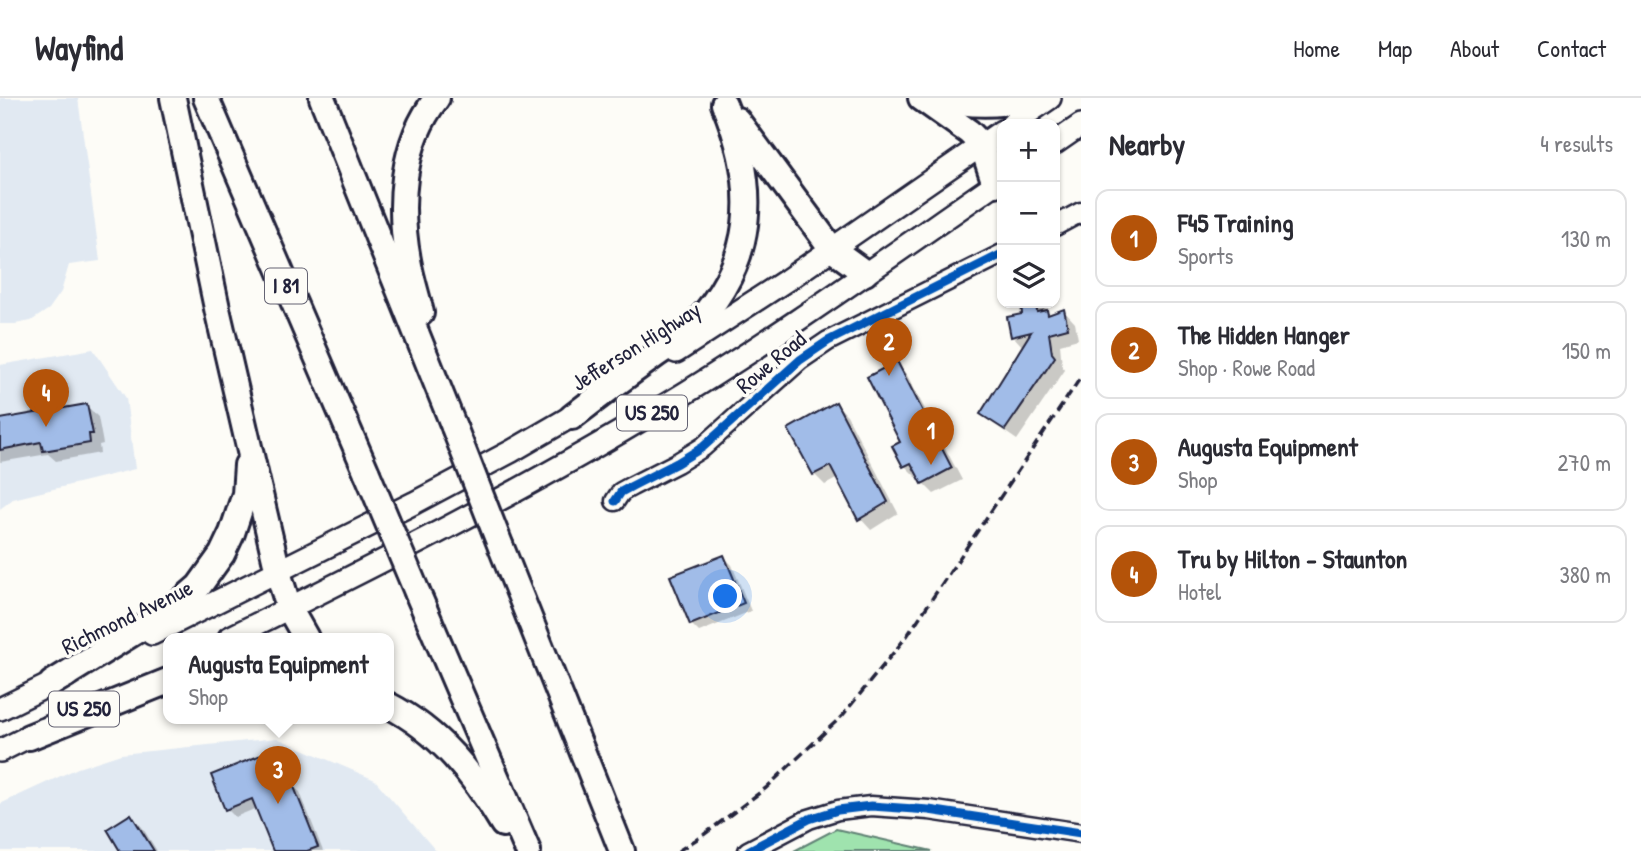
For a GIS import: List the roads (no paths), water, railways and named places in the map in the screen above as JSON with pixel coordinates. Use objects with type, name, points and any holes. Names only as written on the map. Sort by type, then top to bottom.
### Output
[{"type":"highway","points":[[173,98],[245,433],[278,572],[289,608],[303,633]]},
{"type":"highway","name":"I 81","points":[[206,98],[528,851]]},
{"type":"highway","points":[[322,98],[618,840]]},
{"type":"highway","points":[[437,98],[414,140],[407,163],[403,232],[439,393]]},
{"type":"highway","points":[[921,98],[969,132],[982,145],[997,178]]},
{"type":"highway","points":[[937,98],[972,105],[1014,102],[1026,98]]},
{"type":"highway","points":[[722,101],[832,249],[865,273]]},
{"type":"highway","points":[[572,417],[687,333],[709,309],[732,271],[745,228],[747,179],[736,132],[722,101]]},
{"type":"highway","points":[[52,683],[162,618],[187,598],[212,570],[232,533],[245,494],[245,433]]},
{"type":"highway","points":[[29,737],[163,683]]},
{"type":"highway","points":[[394,709],[431,733],[452,754],[488,799],[516,851]]},
{"type":"main road","points":[[1020,119],[1051,98]]},
{"type":"main road","points":[[1060,140],[1081,125]]},
{"type":"main road","name":"Jefferson Highway","points":[[278,572],[414,503],[572,417],[721,324],[997,134]]},
{"type":"main road","name":"US 250","points":[[239,633],[567,463],[722,370],[997,183]]},
{"type":"main road","name":"Richmond Avenue","points":[[0,709],[278,572]]},
{"type":"main road","name":"US 250","points":[[0,751],[163,670]]},
{"type":"street","points":[[1060,223],[1081,212]]},
{"type":"street","name":"Rowe Road","points":[[615,501],[621,492],[703,447],[800,360],[837,335],[997,256]]},
{"type":"street","points":[[748,851],[809,819],[838,810],[871,806],[929,810],[1081,833]]},
{"type":"railway","points":[[678,851],[766,788],[843,715],[907,636],[1081,377]]},
{"type":"place","name":"The Hidden Hanger","points":[[889,376]]},
{"type":"place","name":"Tru by Hilton - Staunton","points":[[46,427]]},
{"type":"place","name":"F45 Training","points":[[931,465]]},
{"type":"place","name":"Augusta Equipment","points":[[278,804]]}]
